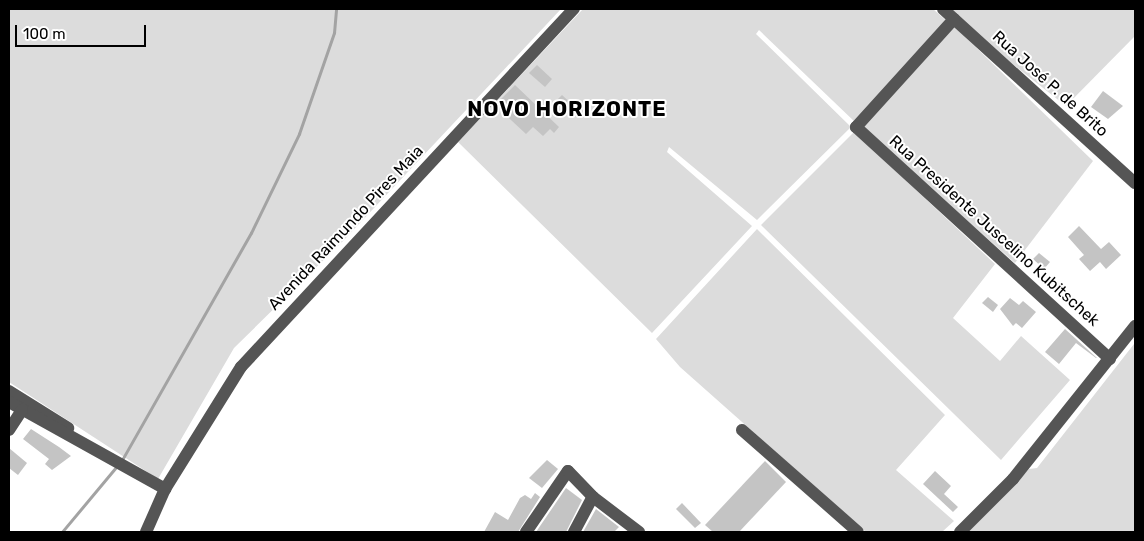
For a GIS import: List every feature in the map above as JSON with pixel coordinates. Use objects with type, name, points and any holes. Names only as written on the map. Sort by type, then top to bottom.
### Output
[{"type":"street","name":"Avenida Raimundo Pires Maia","points":[[146,532],[165,489],[241,367],[574,9]]},
{"type":"street","name":"Rua José P. de Brito","points":[[943,9],[1135,182]]},
{"type":"street","name":"Rua Presidente Juscelino Kubitschek","points":[[954,19],[856,127],[1110,359]]},
{"type":"street","points":[[960,532],[1014,479],[1135,326]]},
{"type":"street","points":[[9,391],[120,463]]},
{"type":"street","points":[[9,402],[165,489]]},
{"type":"street","points":[[9,430],[22,410]]},
{"type":"street","points":[[742,430],[858,532]]},
{"type":"street","points":[[526,532],[541,505],[568,471],[626,527],[639,532]]},
{"type":"street","points":[[574,532],[593,497]]},
{"type":"shaded area","points":[[9,9],[561,9],[343,241],[234,348],[158,479],[9,382]]},
{"type":"shaded area","points":[[583,9],[933,9],[949,23],[856,123],[759,30],[756,34],[851,127],[757,220],[669,147],[667,152],[752,226],[652,333],[458,142]]},
{"type":"shaded area","points":[[951,9],[1135,9],[1135,36],[1066,106],[977,36]]},
{"type":"shaded area","points":[[955,27],[1093,161],[1015,263],[861,127]]},
{"type":"shaded area","points":[[854,132],[995,264],[953,318],[1000,361],[1021,336],[1070,380],[1001,460],[761,225]]},
{"type":"shaded area","points":[[757,229],[945,415],[896,470],[954,521],[942,532],[866,532],[680,367],[656,339]]},
{"type":"shaded area","points":[[1134,344],[1135,532],[966,532],[1029,469],[1037,468]]},
{"type":"building","points":[[537,65],[552,79],[545,87],[529,73]]},
{"type":"building","points":[[515,85],[559,127],[554,133],[550,129],[543,136],[533,127],[526,134],[495,105]]},
{"type":"building","points":[[1103,91],[1123,106],[1108,119],[1091,107]]},
{"type":"building","points":[[562,95],[576,108],[570,116],[555,102]]},
{"type":"building","points":[[1079,226],[1101,249],[1109,242],[1121,255],[1106,269],[1100,262],[1090,271],[1079,259],[1084,255],[1068,237]]},
{"type":"building","points":[[1039,253],[1050,262],[1044,269],[1033,259]]},
{"type":"building","points":[[988,297],[998,305],[993,312],[982,303]]},
{"type":"building","points":[[1010,298],[1019,305],[1023,301],[1036,312],[1022,328],[1016,323],[1013,326],[1000,309]]},
{"type":"building","points":[[1065,329],[1097,358],[1076,343],[1059,364],[1045,352]]},
{"type":"building","points":[[31,429],[71,456],[52,470],[45,464],[49,459],[23,439]]},
{"type":"building","points":[[9,448],[27,463],[18,475],[9,468]]},
{"type":"building","points":[[547,460],[558,469],[542,488],[529,478]]},
{"type":"building","points":[[765,461],[786,482],[739,532],[713,532],[705,525]]},
{"type":"building","points":[[935,471],[951,486],[944,494],[958,507],[953,512],[923,484]]},
{"type":"building","points":[[566,488],[582,500],[566,532],[536,532]]},
{"type":"building","points":[[535,493],[540,497],[518,532],[484,532],[495,512],[508,520],[520,498],[525,495],[531,499]]},
{"type":"building","points":[[682,503],[701,523],[695,528],[676,509]]},
{"type":"building","points":[[596,509],[619,527],[614,532],[583,532]]},
{"type":"waterway","points":[[122,460],[251,233],[299,134],[334,33],[336,9]]},
{"type":"waterway","points":[[62,532],[117,466]]},
{"type":"district","name":"NOVO HORIZONTE","points":[[567,109]]}]
